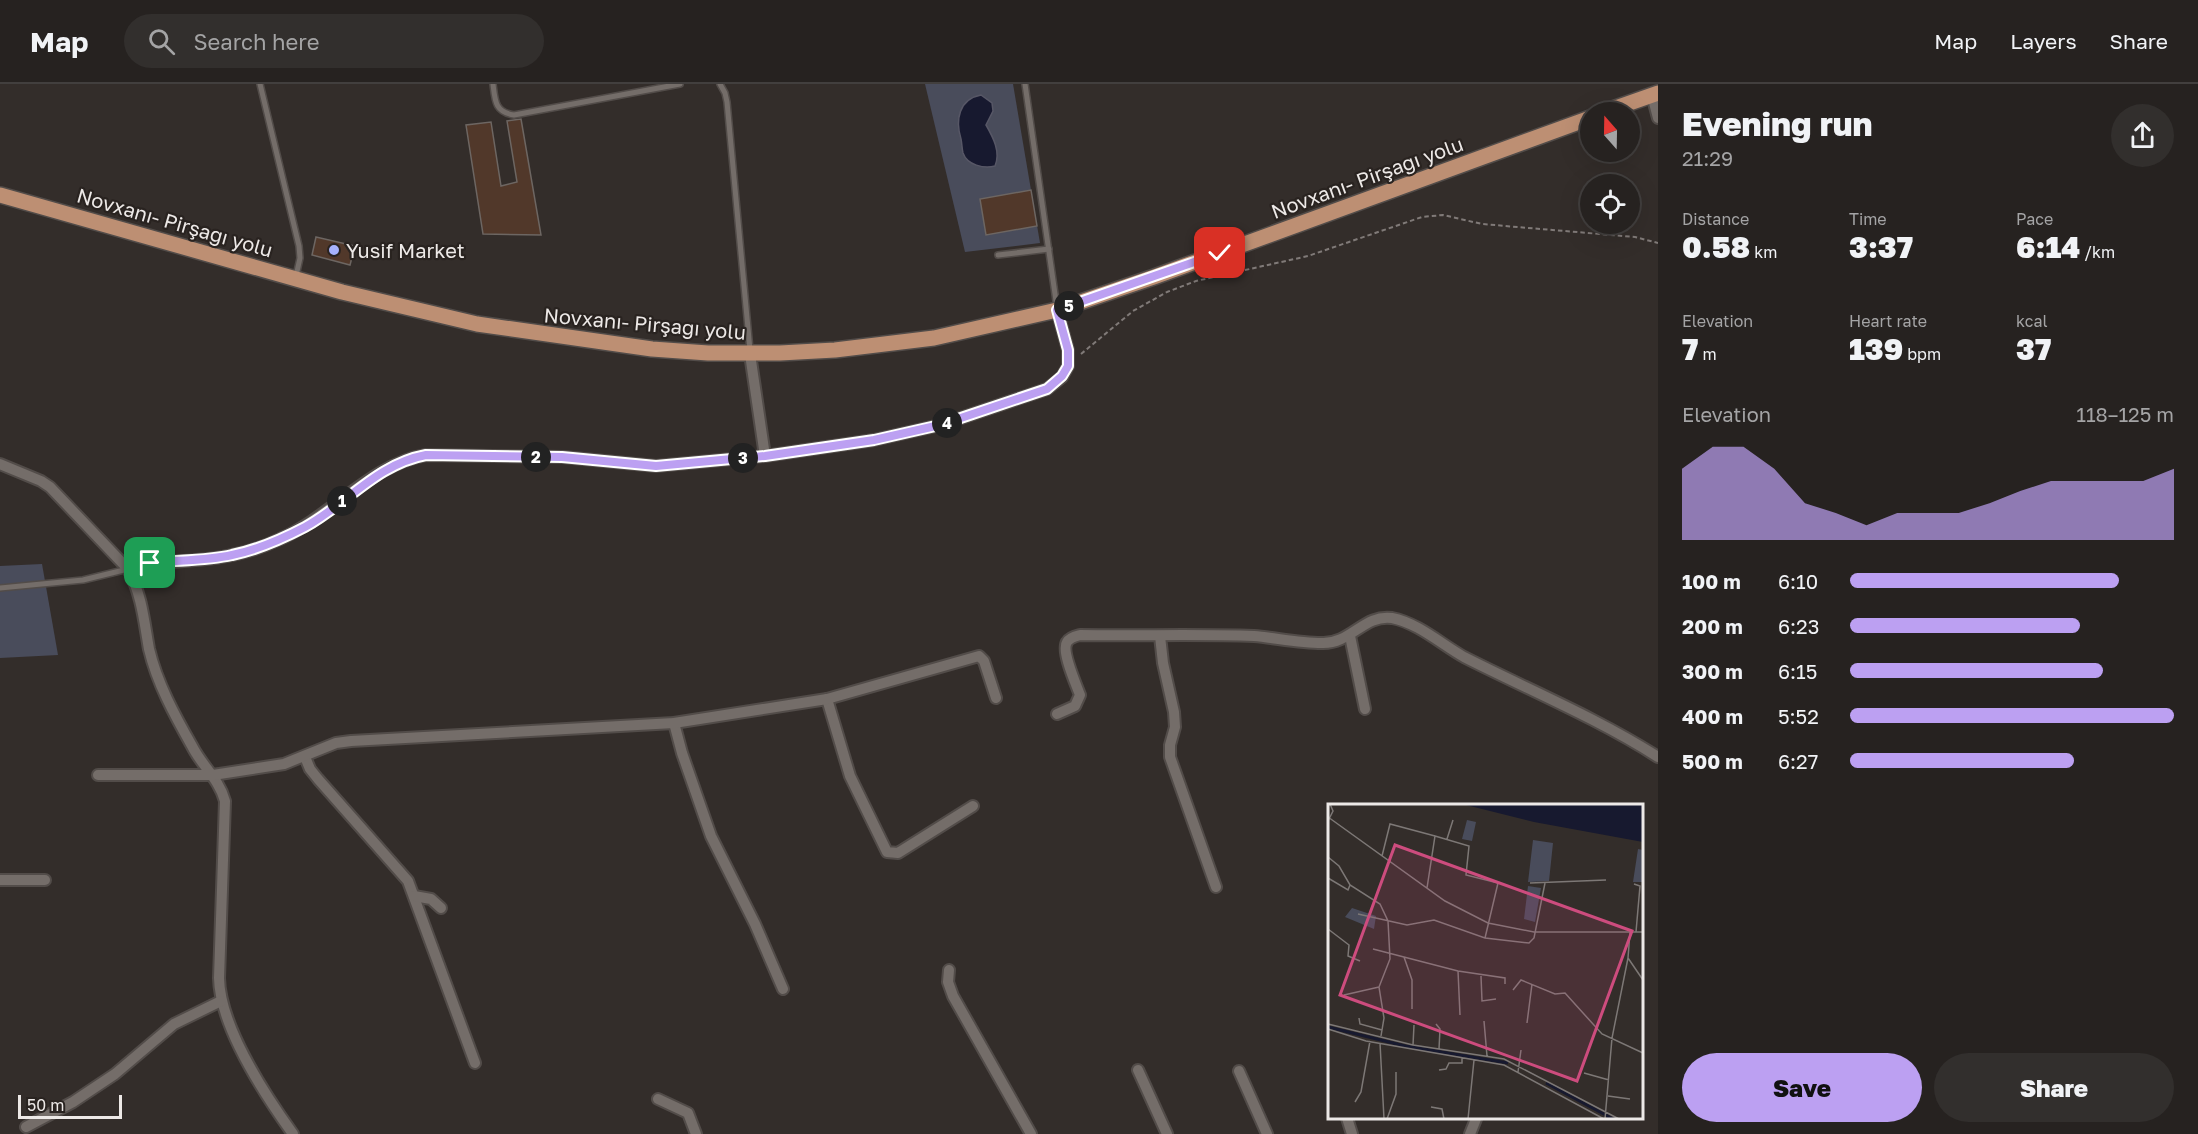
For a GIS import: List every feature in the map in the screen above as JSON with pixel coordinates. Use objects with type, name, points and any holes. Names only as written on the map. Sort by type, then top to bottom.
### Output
[{"type":"main road","points":[[1632,102],[1655,94]]},
{"type":"main road","name":"Novxanı- Pirşağı yolu","points":[[0,195],[296,277],[342,292],[477,324],[652,349],[750,354],[835,350],[934,338],[1057,310],[1154,277],[1580,122]]},
{"type":"street","points":[[1655,94],[1658,118]]},
{"type":"street","points":[[128,569],[150,563],[230,556],[254,550],[307,526],[389,467],[417,456],[562,457],[656,466],[765,456],[874,440],[940,425],[1047,389],[1062,376],[1068,366],[1068,350],[1057,310]]},
{"type":"street","points":[[750,354],[765,456]]},
{"type":"street","points":[[0,464],[50,487],[128,569],[140,596],[149,649],[156,671],[193,748],[222,790],[225,814],[219,978],[221,1001],[231,1027],[255,1074],[293,1134]]},
{"type":"street","points":[[1057,714],[1075,706],[1080,695],[1066,655],[1065,644],[1069,639],[1080,635],[1253,636],[1322,644],[1350,636],[1370,621],[1383,617],[1411,624],[1459,654],[1625,736],[1658,757]]},
{"type":"street","points":[[1160,636],[1174,712],[1175,727],[1170,745],[1170,757],[1216,886]]},
{"type":"street","points":[[1350,636],[1365,709]]},
{"type":"street","points":[[98,776],[213,775],[284,764],[336,743],[351,741],[674,723],[826,699],[978,656],[984,661],[996,698]]},
{"type":"street","points":[[826,699],[850,776],[888,852],[898,853],[973,806]]},
{"type":"street","points":[[674,723],[711,836],[755,924],[783,989]]},
{"type":"street","points":[[305,757],[310,769],[318,779],[404,876],[414,896],[475,1063]]},
{"type":"street","points":[[0,880],[45,880]]},
{"type":"street","points":[[414,896],[431,898],[441,908]]},
{"type":"street","points":[[949,970],[948,982],[953,996],[1031,1134]]},
{"type":"street","points":[[26,1126],[73,1102],[115,1074],[174,1024],[221,1001]]},
{"type":"street","points":[[1138,1070],[1167,1134]]},
{"type":"street","points":[[1239,1071],[1267,1134]]},
{"type":"street","points":[[658,1099],[688,1113],[696,1134]]},
{"type":"street","points":[[1347,1119],[1352,1134]]},
{"type":"street","points":[[1470,1134],[1476,1119]]},
{"type":"lane","points":[[260,84],[299,246],[300,258],[296,277]]},
{"type":"lane","points":[[493,84],[499,109],[505,113],[514,114],[680,84]]},
{"type":"lane","points":[[720,84],[727,102],[750,354]]},
{"type":"lane","points":[[1026,84],[1057,310]]},
{"type":"lane","points":[[998,255],[1049,249]]},
{"type":"lane","points":[[0,588],[82,580],[128,569]]},
{"type":"path","points":[[1068,366],[1133,311],[1167,292],[1196,281],[1308,256],[1422,217],[1443,215],[1482,224],[1635,237],[1658,243]]},
{"type":"shaded area","points":[[925,84],[1013,84],[1040,243],[965,252]]},
{"type":"shaded area","points":[[42,564],[58,655],[0,658],[0,566]]},
{"type":"water","points":[[981,95],[992,103],[993,111],[986,125],[994,140],[997,161],[995,166],[991,167],[976,165],[968,161],[963,153],[958,125],[963,106],[974,97]]},
{"type":"building","points":[[521,119],[541,235],[483,234],[466,125],[491,122],[501,186],[517,182],[507,121]]},
{"type":"building","points":[[1031,190],[1037,226],[986,235],[980,199]]},
{"type":"building","points":[[316,237],[355,246],[350,265],[312,255]]},
{"type":"place","name":"Yusif Market","points":[[334,250]]},
{"type":"route","points":[[150,563],[230,556],[254,550],[307,526],[389,467],[408,458],[426,455],[562,457],[622,465],[656,466],[765,456],[874,440],[940,425],[1047,389],[1062,376],[1068,366],[1068,350],[1057,310],[1220,253]]}]
